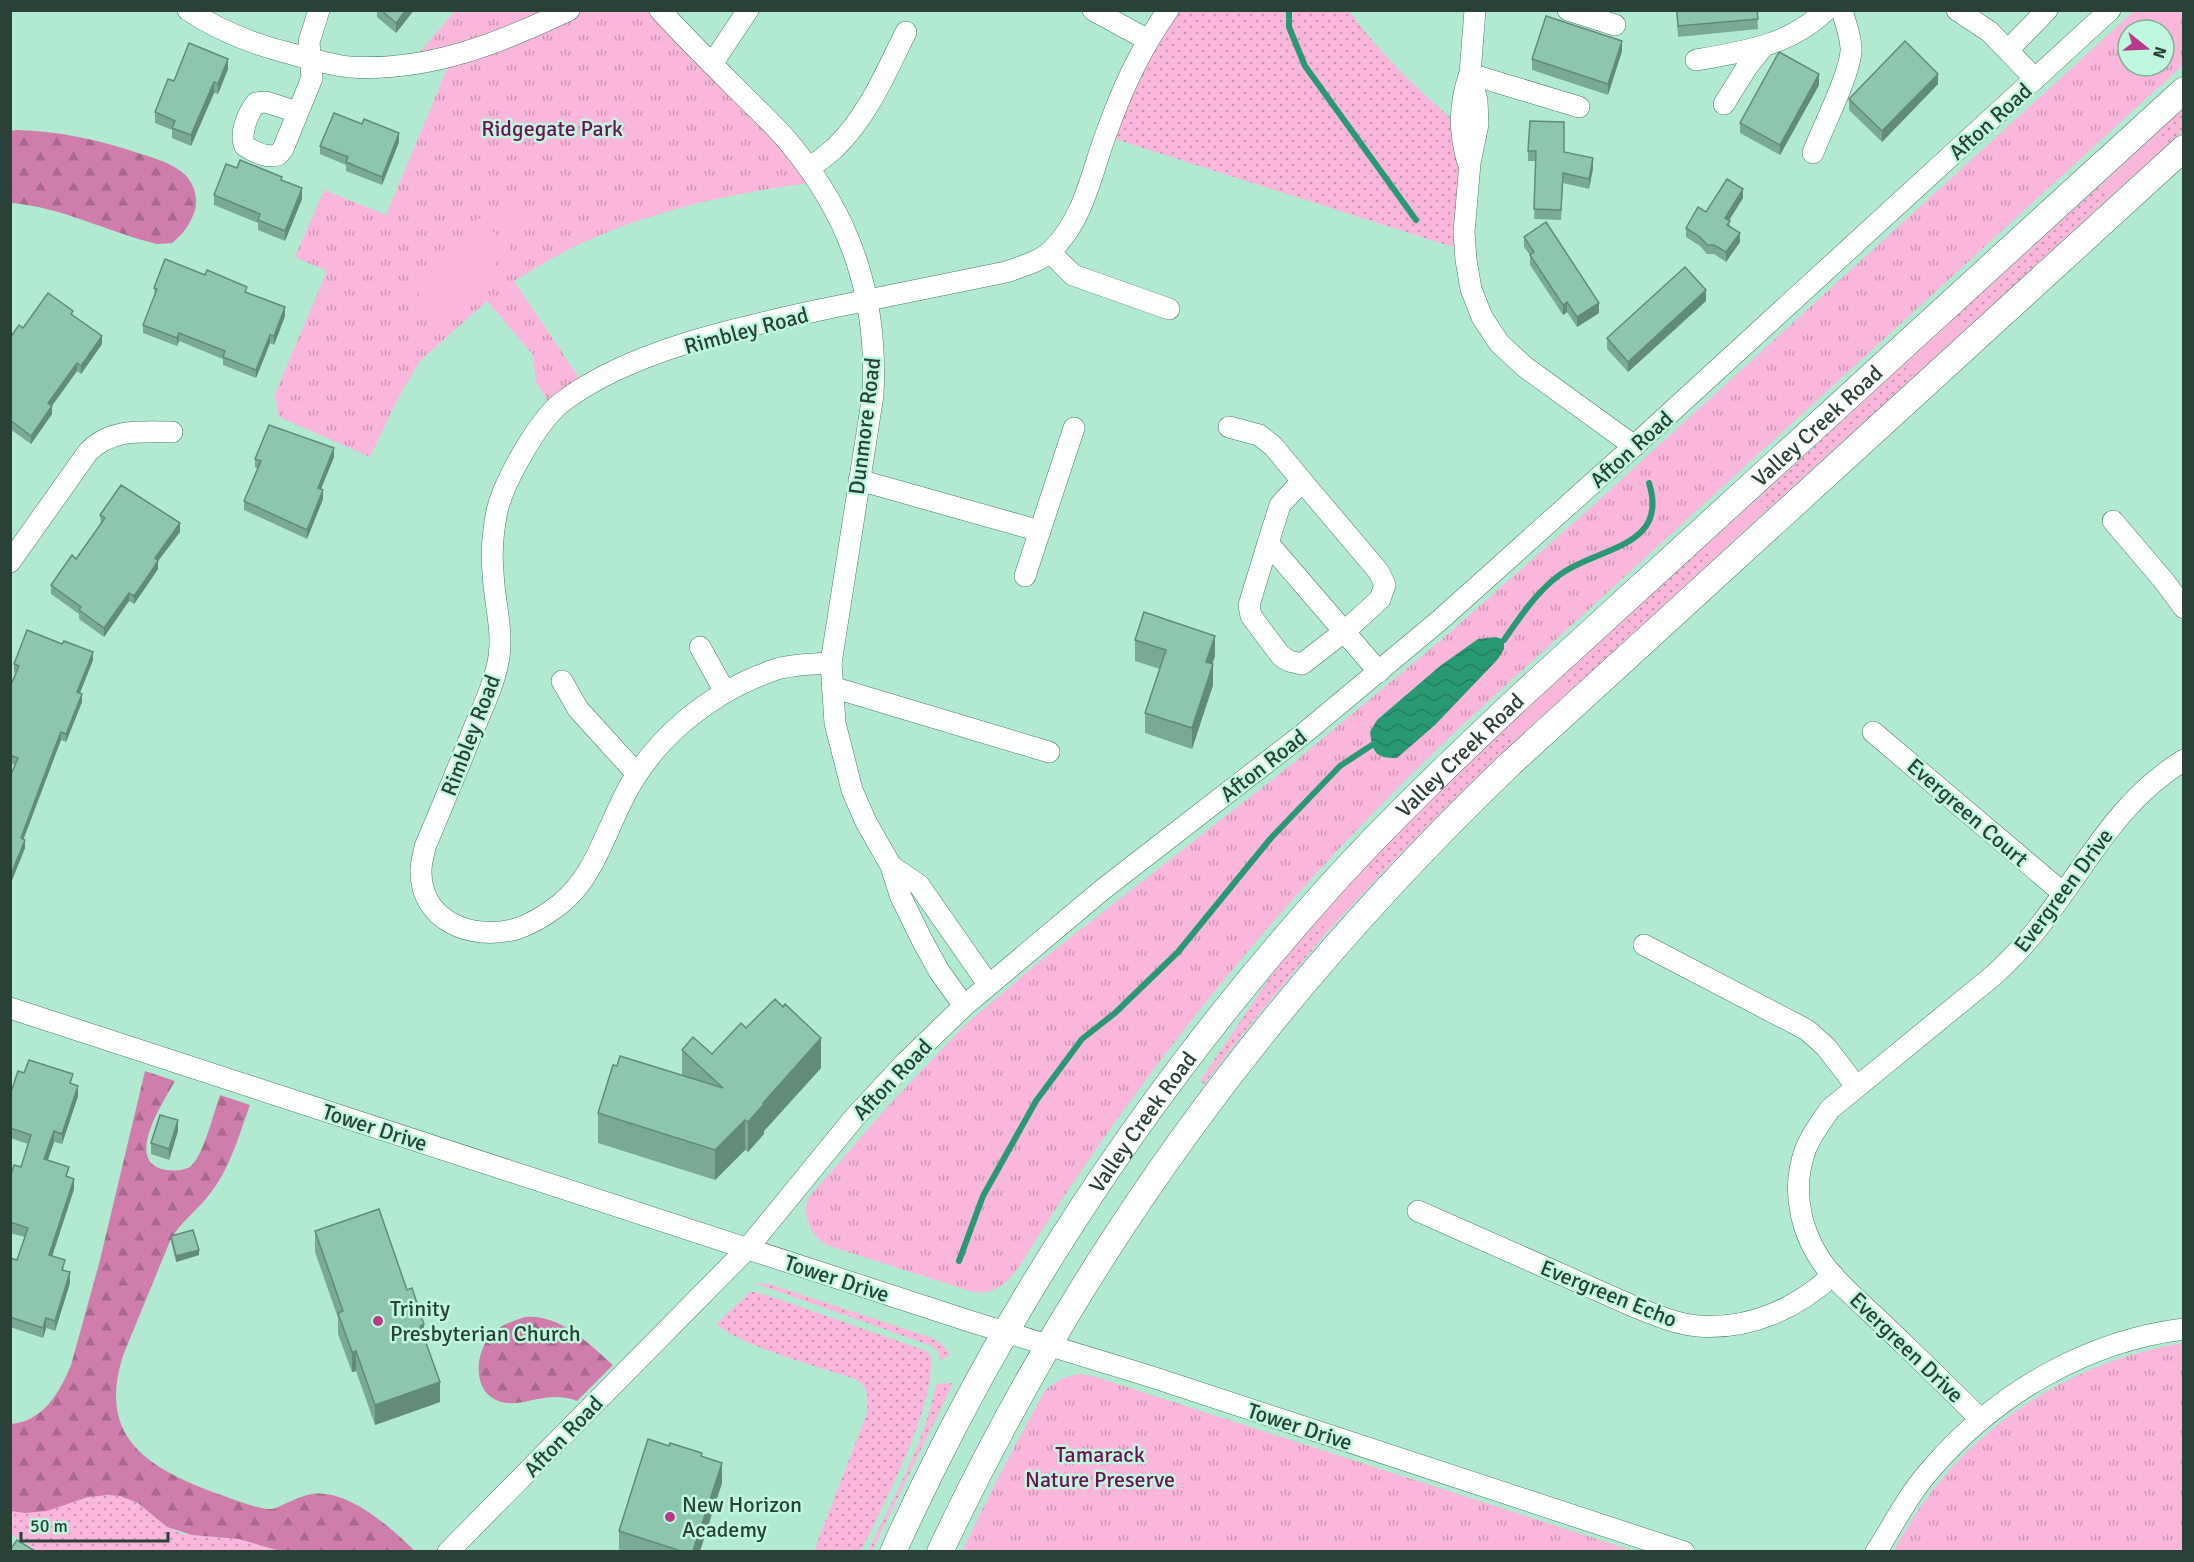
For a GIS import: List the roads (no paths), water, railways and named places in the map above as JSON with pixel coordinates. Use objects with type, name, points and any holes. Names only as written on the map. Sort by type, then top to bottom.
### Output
[{"type":"main road","name":"Valley Creek Road","points":[[893,1551],[950,1433],[1006,1332],[1086,1202],[1189,1056],[1273,952],[1378,835],[1522,695],[2184,90]]},
{"type":"main road","name":"Valley Creek Road","points":[[940,1551],[993,1444],[1048,1344],[1134,1206],[1212,1096],[1309,975],[1414,858],[1510,764],[2184,148]]},
{"type":"street","points":[[188,10],[228,33],[269,49],[349,67],[409,65],[452,56],[489,45],[569,10]]},
{"type":"street","points":[[297,112],[312,78],[309,42],[319,10]]},
{"type":"street","name":"Dunmore Road","points":[[660,10],[790,143],[809,168],[841,219],[856,258],[867,300],[875,360],[873,395],[831,663],[835,723],[852,790],[891,866],[900,895],[922,940],[939,971],[964,1006]]},
{"type":"street","points":[[712,64],[748,10]]},
{"type":"street","points":[[1094,10],[1148,40]]},
{"type":"street","name":"Rimbley Road","points":[[831,663],[779,668],[725,692],[668,735],[636,773],[596,860],[582,881],[561,903],[538,920],[514,929],[488,932],[460,929],[434,911],[423,889],[420,868],[425,847],[490,691],[499,657],[500,627],[492,573],[492,542],[497,509],[507,482],[539,429],[561,403],[607,375],[645,358],[735,329],[1006,272],[1033,262],[1050,252],[1073,224],[1134,62],[1168,10]]},
{"type":"street","points":[[1475,10],[1470,74],[1478,110],[1478,124],[1469,169],[1464,220],[1465,251],[1471,289],[1482,317],[1499,344],[1525,367],[1634,446]]},
{"type":"street","points":[[1568,10],[1615,25]]},
{"type":"street","points":[[1696,60],[1763,47],[1802,29],[1826,10]]},
{"type":"street","points":[[1813,153],[1851,52],[1842,10]]},
{"type":"street","points":[[1957,10],[1983,27],[2035,79]]},
{"type":"street","points":[[2008,50],[2047,10]]},
{"type":"street","name":"Afton Road","points":[[448,1551],[747,1249],[854,1118],[897,1071],[964,1006],[1102,890],[1302,735],[1440,620],[1634,446],[2110,10]]},
{"type":"street","points":[[809,168],[835,148],[853,128],[877,91],[906,32]]},
{"type":"street","points":[[1724,104],[1747,67],[1763,47]]},
{"type":"street","points":[[1470,74],[1579,107]]},
{"type":"street","points":[[1050,252],[1073,275],[1169,309]]},
{"type":"street","points":[[1229,427],[1259,435],[1273,446],[1379,572],[1385,585],[1380,599],[1345,631],[1302,664],[1289,661],[1281,656],[1251,616],[1249,605],[1280,505],[1302,481]]},
{"type":"street","points":[[1025,576],[1074,428]]},
{"type":"street","points":[[10,562],[88,452],[100,442],[122,433],[172,432]]},
{"type":"street","points":[[859,480],[1040,531]]},
{"type":"street","points":[[2114,521],[2184,608]]},
{"type":"street","points":[[1268,543],[1379,672]]},
{"type":"street","points":[[700,647],[725,692]]},
{"type":"street","points":[[562,681],[578,709],[636,773]]},
{"type":"street","points":[[832,687],[1049,752]]},
{"type":"street","name":"Evergreen Court","points":[[1873,732],[2063,893]]},
{"type":"street","name":"Evergreen Drive","points":[[1981,1420],[1833,1275],[1809,1241],[1801,1218],[1798,1192],[1800,1170],[1806,1148],[1830,1109],[1994,975],[2018,952],[2042,924],[2121,812],[2144,790],[2184,760]]},
{"type":"street","name":"Dunmore Road","points":[[891,866],[919,885],[988,984]]},
{"type":"street","points":[[1644,945],[1807,1030],[1826,1047],[1856,1086]]},
{"type":"street","name":"Tower Drive","points":[[10,1008],[747,1249],[1048,1344],[1684,1551]]},
{"type":"street","name":"Evergreen Echo","points":[[1418,1211],[1635,1307],[1666,1319],[1696,1326],[1724,1326],[1781,1311],[1814,1292],[1833,1275]]},
{"type":"street","points":[[1875,1551],[1930,1469],[1954,1443],[2008,1399],[2071,1362],[2103,1348],[2139,1337],[2184,1329]]},
{"type":"water","points":[[1496,637],[1504,640],[1504,649],[1498,659],[1435,725],[1397,758],[1384,757],[1376,753],[1370,732],[1377,720],[1440,666],[1478,639]]},
{"type":"waterway","points":[[1289,10],[1289,27],[1305,66],[1416,220]]},
{"type":"waterway","points":[[1504,640],[1535,598],[1558,576],[1573,566],[1625,543],[1639,534],[1649,521],[1653,505],[1649,483]]},
{"type":"waterway","points":[[959,1261],[983,1196],[1036,1101],[1082,1039],[1115,1013],[1178,952],[1271,838],[1340,766],[1372,745]]},
{"type":"place","name":"Trinity Presbyterian Church","points":[[378,1321]]},
{"type":"place","name":"New Horizon Academy","points":[[670,1517]]},
{"type":"park label","name":"Ridgegate Park","points":[[552,128]]},
{"type":"park label","name":"Tamarack Nature Preserve","points":[[1100,1466]]}]
